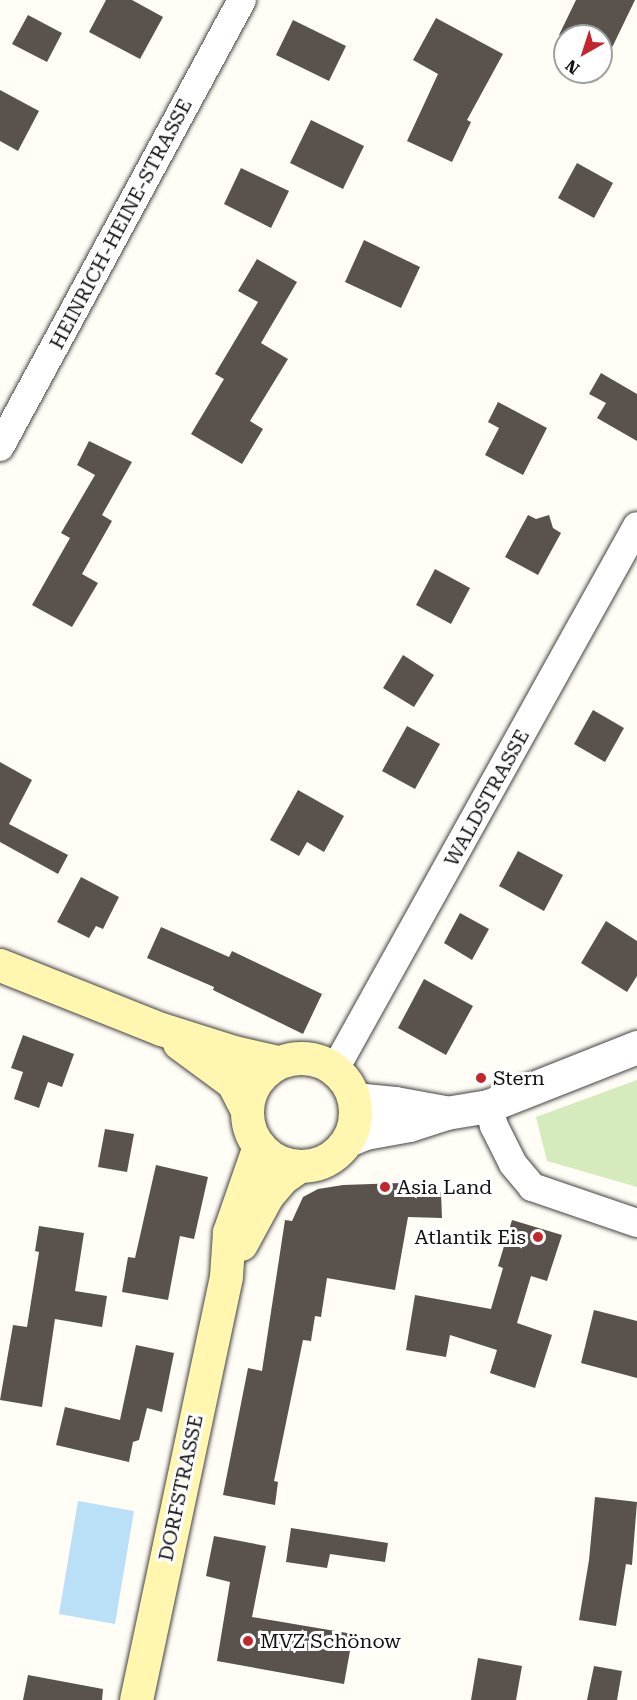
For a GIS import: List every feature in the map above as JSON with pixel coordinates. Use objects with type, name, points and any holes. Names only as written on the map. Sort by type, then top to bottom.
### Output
[{"type":"main road","points":[[0,965],[161,1029],[234,1052],[278,1062]]},
{"type":"main road","points":[[161,1029],[233,1083],[247,1111],[252,1136],[270,1157],[299,1166],[327,1160],[348,1140],[356,1113],[348,1084],[335,1069],[309,1058],[293,1058],[278,1062],[265,1070],[255,1082],[249,1096],[247,1111]]},
{"type":"main road","name":"DORFSTRASSE","points":[[136,1700],[226,1276],[230,1232],[259,1146]]},
{"type":"main road","name":"DORFSTRASSE","points":[[226,1276],[267,1196],[282,1178],[299,1166]]},
{"type":"street","name":"HEINRICH-HEINE-STRASSE","points":[[0,447],[242,0]]},
{"type":"street","name":"WALDSTRASSE","points":[[335,1069],[637,526]]},
{"type":"street","points":[[348,1140],[446,1113],[488,1106],[637,1047]]},
{"type":"street","points":[[354,1099],[395,1102],[446,1113]]},
{"type":"street","points":[[488,1106],[494,1126],[513,1164],[532,1187],[637,1223]]},
{"type":"green space","points":[[637,1080],[637,1187],[547,1161],[536,1117]]},
{"type":"water","points":[[78,1501],[134,1511],[115,1624],[59,1614]]},
{"type":"building","points":[[106,0],[132,0],[163,17],[140,59],[89,32]]},
{"type":"building","points":[[576,0],[635,0],[613,46],[613,24],[564,24]]},
{"type":"building","points":[[28,15],[62,33],[47,62],[12,44]]},
{"type":"building","points":[[436,18],[503,54],[467,120],[471,122],[452,162],[407,141],[438,74],[413,60]]},
{"type":"building","points":[[293,20],[346,46],[329,81],[276,55]]},
{"type":"building","points":[[0,90],[39,111],[18,151],[0,141]]},
{"type":"building","points":[[311,120],[364,146],[343,189],[290,163]]},
{"type":"building","points":[[577,163],[613,183],[594,218],[558,198]]},
{"type":"building","points":[[241,168],[289,191],[271,228],[224,204]]},
{"type":"building","points":[[364,240],[420,267],[401,308],[345,282]]},
{"type":"building","points":[[257,259],[297,282],[261,343],[288,359],[250,421],[263,429],[242,464],[191,434],[224,379],[215,374],[258,302],[238,291]]},
{"type":"building","points":[[601,373],[637,394],[637,441],[597,418],[606,403],[589,394]]},
{"type":"building","points":[[498,402],[547,428],[523,475],[485,455],[499,428],[488,422]]},
{"type":"building","points":[[89,441],[132,462],[102,515],[112,521],[82,574],[98,583],[72,627],[32,605],[70,538],[61,533],[95,475],[77,465]]},
{"type":"building","points":[[528,515],[536,519],[549,515],[553,528],[561,533],[538,575],[505,557]]},
{"type":"building","points":[[435,569],[470,588],[451,624],[416,605]]},
{"type":"building","points":[[403,655],[434,675],[414,707],[383,688]]},
{"type":"building","points":[[593,710],[624,728],[605,762],[574,744]]},
{"type":"building","points":[[407,726],[440,744],[415,789],[382,771]]},
{"type":"building","points":[[0,762],[32,780],[9,824],[68,855],[58,874],[0,842]]},
{"type":"building","points":[[298,790],[344,816],[324,852],[307,842],[299,856],[270,840]]},
{"type":"building","points":[[518,851],[563,875],[544,911],[499,886]]},
{"type":"building","points":[[81,877],[119,897],[103,929],[96,926],[89,938],[57,922]]},
{"type":"building","points":[[460,913],[489,929],[472,960],[444,943]]},
{"type":"building","points":[[606,921],[637,941],[637,976],[627,992],[581,963]]},
{"type":"building","points":[[161,927],[229,957],[232,951],[322,994],[303,1034],[213,990],[214,987],[147,958]]},
{"type":"building","points":[[424,979],[473,1006],[446,1055],[398,1028]]},
{"type":"building","points":[[23,1035],[74,1054],[62,1087],[48,1082],[39,1108],[14,1099],[23,1072],[11,1068]]},
{"type":"building","points":[[105,1129],[134,1134],[127,1172],[98,1167]]},
{"type":"building","points":[[156,1165],[208,1177],[194,1239],[180,1236],[168,1300],[122,1292],[128,1257],[135,1258]]},
{"type":"building","points":[[401,1183],[441,1192],[442,1218],[408,1217],[395,1290],[327,1278],[321,1317],[315,1316],[311,1341],[303,1340],[274,1481],[278,1482],[275,1505],[223,1495],[248,1368],[262,1371],[285,1220],[292,1221],[303,1197],[318,1189],[343,1185]]},
{"type":"building","points":[[512,1220],[562,1235],[547,1281],[531,1276],[517,1323],[552,1335],[535,1388],[490,1373],[497,1350],[450,1335],[446,1357],[406,1350],[415,1295],[491,1309],[503,1268],[498,1266]]},
{"type":"building","points":[[39,1226],[84,1233],[75,1291],[107,1296],[102,1327],[55,1319],[42,1407],[0,1400],[13,1325],[27,1327],[39,1252],[35,1251]]},
{"type":"building","points":[[594,1310],[637,1321],[637,1378],[581,1363]]},
{"type":"building","points":[[136,1345],[174,1353],[162,1412],[147,1408],[139,1440],[133,1442],[129,1462],[56,1445],[65,1407],[120,1420]]},
{"type":"building","points":[[595,1497],[637,1502],[632,1565],[626,1564],[616,1626],[579,1620],[589,1560]]},
{"type":"building","points":[[291,1528],[388,1543],[385,1562],[330,1554],[327,1568],[286,1562]]},
{"type":"building","points":[[214,1536],[266,1546],[252,1617],[353,1634],[344,1684],[217,1661],[230,1582],[206,1576]]},
{"type":"building","points":[[478,1658],[522,1666],[516,1700],[471,1700]]},
{"type":"building","points":[[594,1666],[622,1671],[617,1700],[587,1700]]},
{"type":"building","points":[[28,1675],[103,1689],[102,1700],[23,1700]]},
{"type":"place","name":"Stern","points":[[481,1078]]},
{"type":"place","name":"Asia Land","points":[[385,1187]]},
{"type":"place","name":"Atlantik Eis","points":[[538,1237]]},
{"type":"place","name":"MVZ Schönow","points":[[248,1641]]}]
